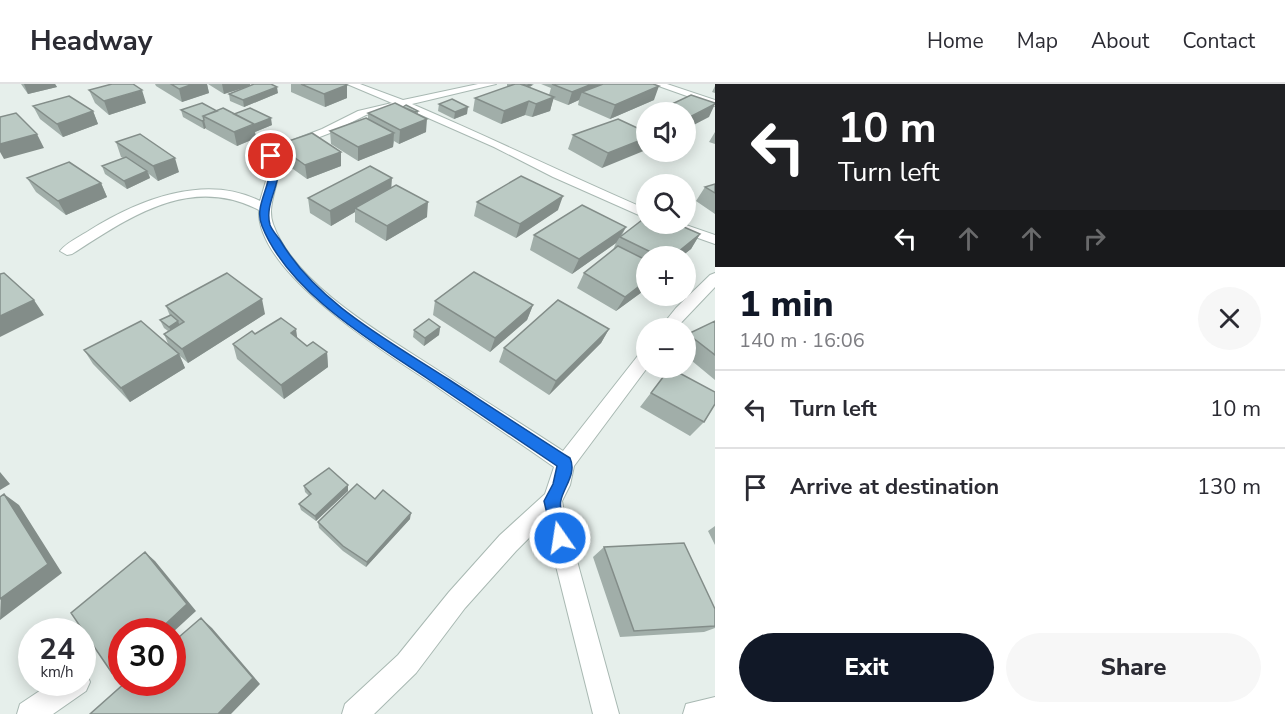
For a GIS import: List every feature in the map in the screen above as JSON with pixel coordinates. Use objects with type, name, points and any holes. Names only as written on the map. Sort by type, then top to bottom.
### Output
[{"type":"street","points":[[352,84],[498,145],[575,183],[636,209]]},
{"type":"street","points":[[491,84],[362,113],[326,131],[287,146],[271,156],[275,164],[275,178],[265,208],[266,225],[285,259],[322,297],[356,325],[565,463]]},
{"type":"street","points":[[658,84],[715,103]]},
{"type":"street","points":[[67,251],[142,206],[203,194],[225,194],[253,200],[265,208]]},
{"type":"street","points":[[696,233],[715,240]]},
{"type":"street","points":[[676,318],[715,278]]},
{"type":"street","points":[[355,714],[407,664],[457,600],[508,543],[552,501],[560,485],[565,463],[636,370]]},
{"type":"street","points":[[552,501],[554,517],[606,714]]},
{"type":"street","points":[[30,714],[57,696]]},
{"type":"street","points":[[696,714],[715,710]]},
{"type":"building","points":[[112,84],[133,84],[142,90],[104,101],[89,90]]},
{"type":"building","points":[[171,84],[193,84],[179,89]]},
{"type":"building","points":[[254,84],[271,84],[277,87],[243,100],[229,94]]},
{"type":"building","points":[[301,84],[345,84],[347,85],[324,94]]},
{"type":"building","points":[[521,84],[554,97],[536,104],[529,101],[504,111],[475,98]]},
{"type":"building","points":[[552,84],[592,84],[572,92]]},
{"type":"building","points":[[603,84],[659,86],[615,105],[582,92]]},
{"type":"building","points":[[691,95],[715,104],[696,114],[696,102],[676,102]]},
{"type":"building","points":[[69,96],[93,111],[57,124],[33,106]]},
{"type":"building","points":[[452,99],[468,107],[455,112],[439,104]]},
{"type":"building","points":[[202,103],[217,111],[203,116],[202,121],[181,110]]},
{"type":"building","points":[[395,103],[427,119],[400,130],[368,113]]},
{"type":"building","points":[[406,105],[418,111],[403,107]]},
{"type":"building","points":[[223,108],[254,124],[234,132],[203,116]]},
{"type":"building","points":[[250,108],[271,118],[253,125],[234,114]]},
{"type":"building","points":[[16,113],[37,134],[0,144],[0,117]]},
{"type":"building","points":[[366,118],[394,133],[358,147],[330,131]]},
{"type":"building","points":[[618,119],[636,127],[636,142],[608,153],[573,135]]},
{"type":"building","points":[[312,133],[341,152],[305,165],[277,145]]},
{"type":"building","points":[[140,134],[175,158],[153,166],[116,142]]},
{"type":"building","points":[[126,157],[147,171],[124,181],[102,166]]},
{"type":"building","points":[[69,162],[101,183],[58,201],[27,178]]},
{"type":"building","points":[[370,166],[392,178],[330,211],[308,198]]},
{"type":"building","points":[[521,176],[563,196],[520,224],[477,202]]},
{"type":"building","points":[[715,184],[715,193],[705,187]]},
{"type":"building","points":[[396,185],[428,202],[387,226],[355,208]]},
{"type":"building","points":[[582,205],[626,227],[579,259],[534,235]]},
{"type":"building","points":[[636,225],[636,234],[700,234],[685,246],[638,246],[620,237]]},
{"type":"building","points":[[618,246],[636,255],[636,289],[625,297],[584,273]]},
{"type":"building","points":[[474,272],[533,305],[495,338],[435,301]]},
{"type":"building","points":[[4,273],[34,300],[0,316],[0,274]]},
{"type":"building","points":[[227,273],[262,299],[182,349],[164,334],[184,322],[166,306]]},
{"type":"building","points":[[558,300],[609,329],[556,381],[504,348]]},
{"type":"building","points":[[171,315],[178,321],[169,327],[160,320]]},
{"type":"building","points":[[281,318],[296,329],[291,333],[307,346],[313,342],[327,352],[281,385],[233,344],[252,331],[255,334]]},
{"type":"building","points":[[429,319],[440,327],[425,338],[414,330]]},
{"type":"building","points":[[141,321],[179,354],[121,388],[84,350]]},
{"type":"building","points":[[715,321],[715,355],[696,340],[696,330]]},
{"type":"building","points":[[662,378],[689,378],[715,392],[715,404],[704,422],[651,393]]},
{"type":"building","points":[[329,468],[348,485],[315,516],[299,504],[311,494],[304,486]]},
{"type":"building","points":[[357,484],[375,499],[383,490],[411,513],[367,562],[343,546],[318,522]]},
{"type":"building","points":[[4,494],[48,564],[0,599],[0,497]]},
{"type":"building","points":[[684,543],[715,609],[715,626],[634,631],[604,547]]},
{"type":"building","points":[[145,552],[187,604],[172,618],[108,618],[108,667],[96,650],[96,618],[74,618],[71,613]]},
{"type":"building","points":[[201,618],[253,678],[218,714],[90,714],[110,696],[186,696],[186,631]]},
{"type":"route","points":[[271,156],[275,164],[275,178],[265,208],[266,225],[285,259],[322,297],[356,325],[565,463],[560,485],[552,501],[560,538]]}]
